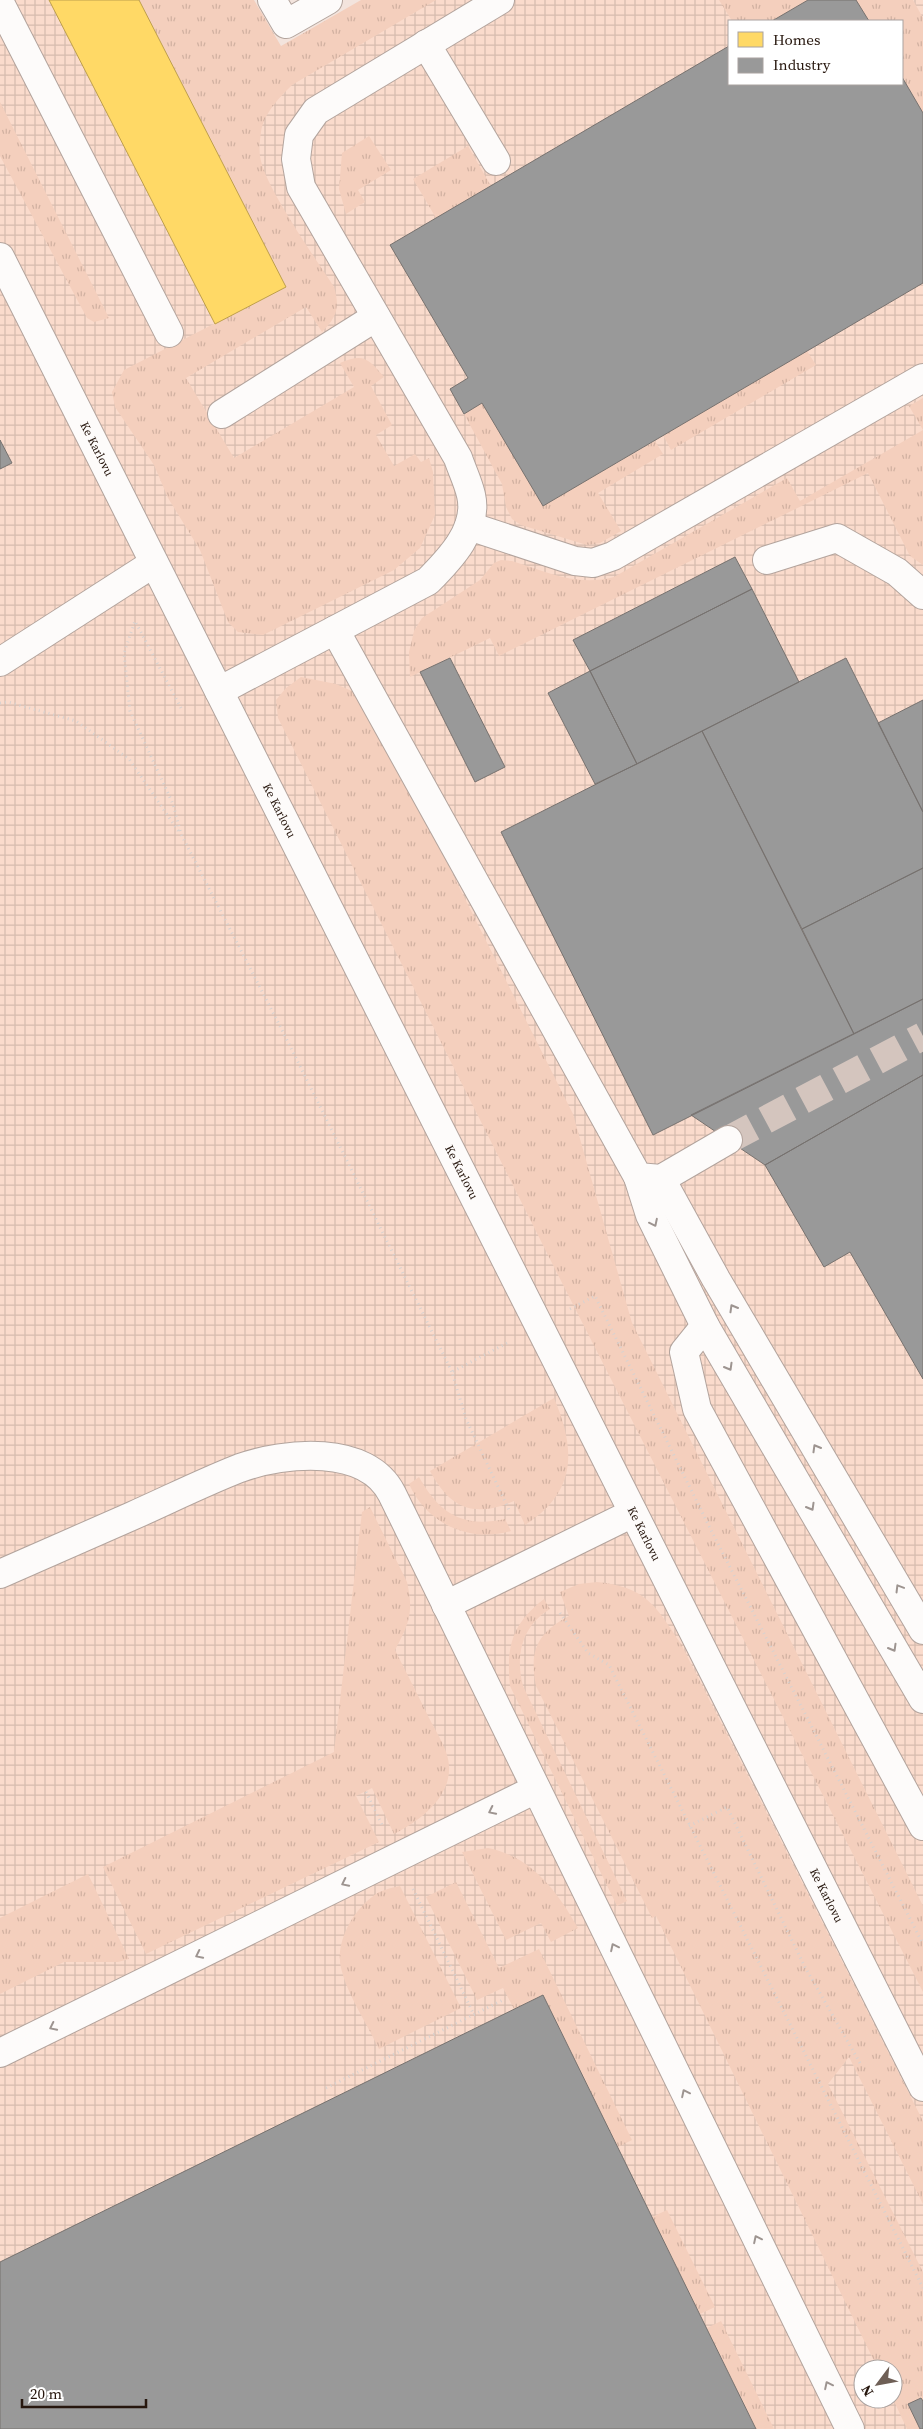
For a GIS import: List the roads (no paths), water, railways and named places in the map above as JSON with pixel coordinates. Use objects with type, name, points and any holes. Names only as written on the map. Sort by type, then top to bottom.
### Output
[{"type":"street","points":[[272,0],[286,24],[328,0]]},
{"type":"street","points":[[219,691],[428,581],[453,556],[469,526],[472,497],[458,458],[301,187],[296,159],[299,135],[316,111],[500,0]]},
{"type":"street","points":[[0,3],[169,332]]},
{"type":"street","points":[[426,44],[496,160]]},
{"type":"street","name":"Ke Karlovu","points":[[0,257],[923,2087]]},
{"type":"street","points":[[222,414],[376,317]]},
{"type":"street","points":[[469,526],[575,561],[592,563],[613,556],[923,378]]},
{"type":"street","points":[[767,560],[837,538],[898,572],[923,594]]},
{"type":"street","points":[[0,662],[154,563]]},
{"type":"street","points":[[335,630],[649,1178],[716,1279],[923,1630]]},
{"type":"street","points":[[649,1178],[728,1140]]},
{"type":"street","points":[[649,1178],[650,1214],[705,1326],[923,1699]]},
{"type":"street","points":[[705,1326],[684,1352],[697,1409],[923,1826]]},
{"type":"street","points":[[0,1574],[242,1468],[294,1456],[333,1457],[358,1462],[379,1475],[388,1487],[850,2429]]},
{"type":"street","points":[[446,1605],[633,1513]]},
{"type":"street","points":[[0,2053],[536,1789]]},
{"type":"tunnel","points":[[728,1140],[923,1036]]}]
